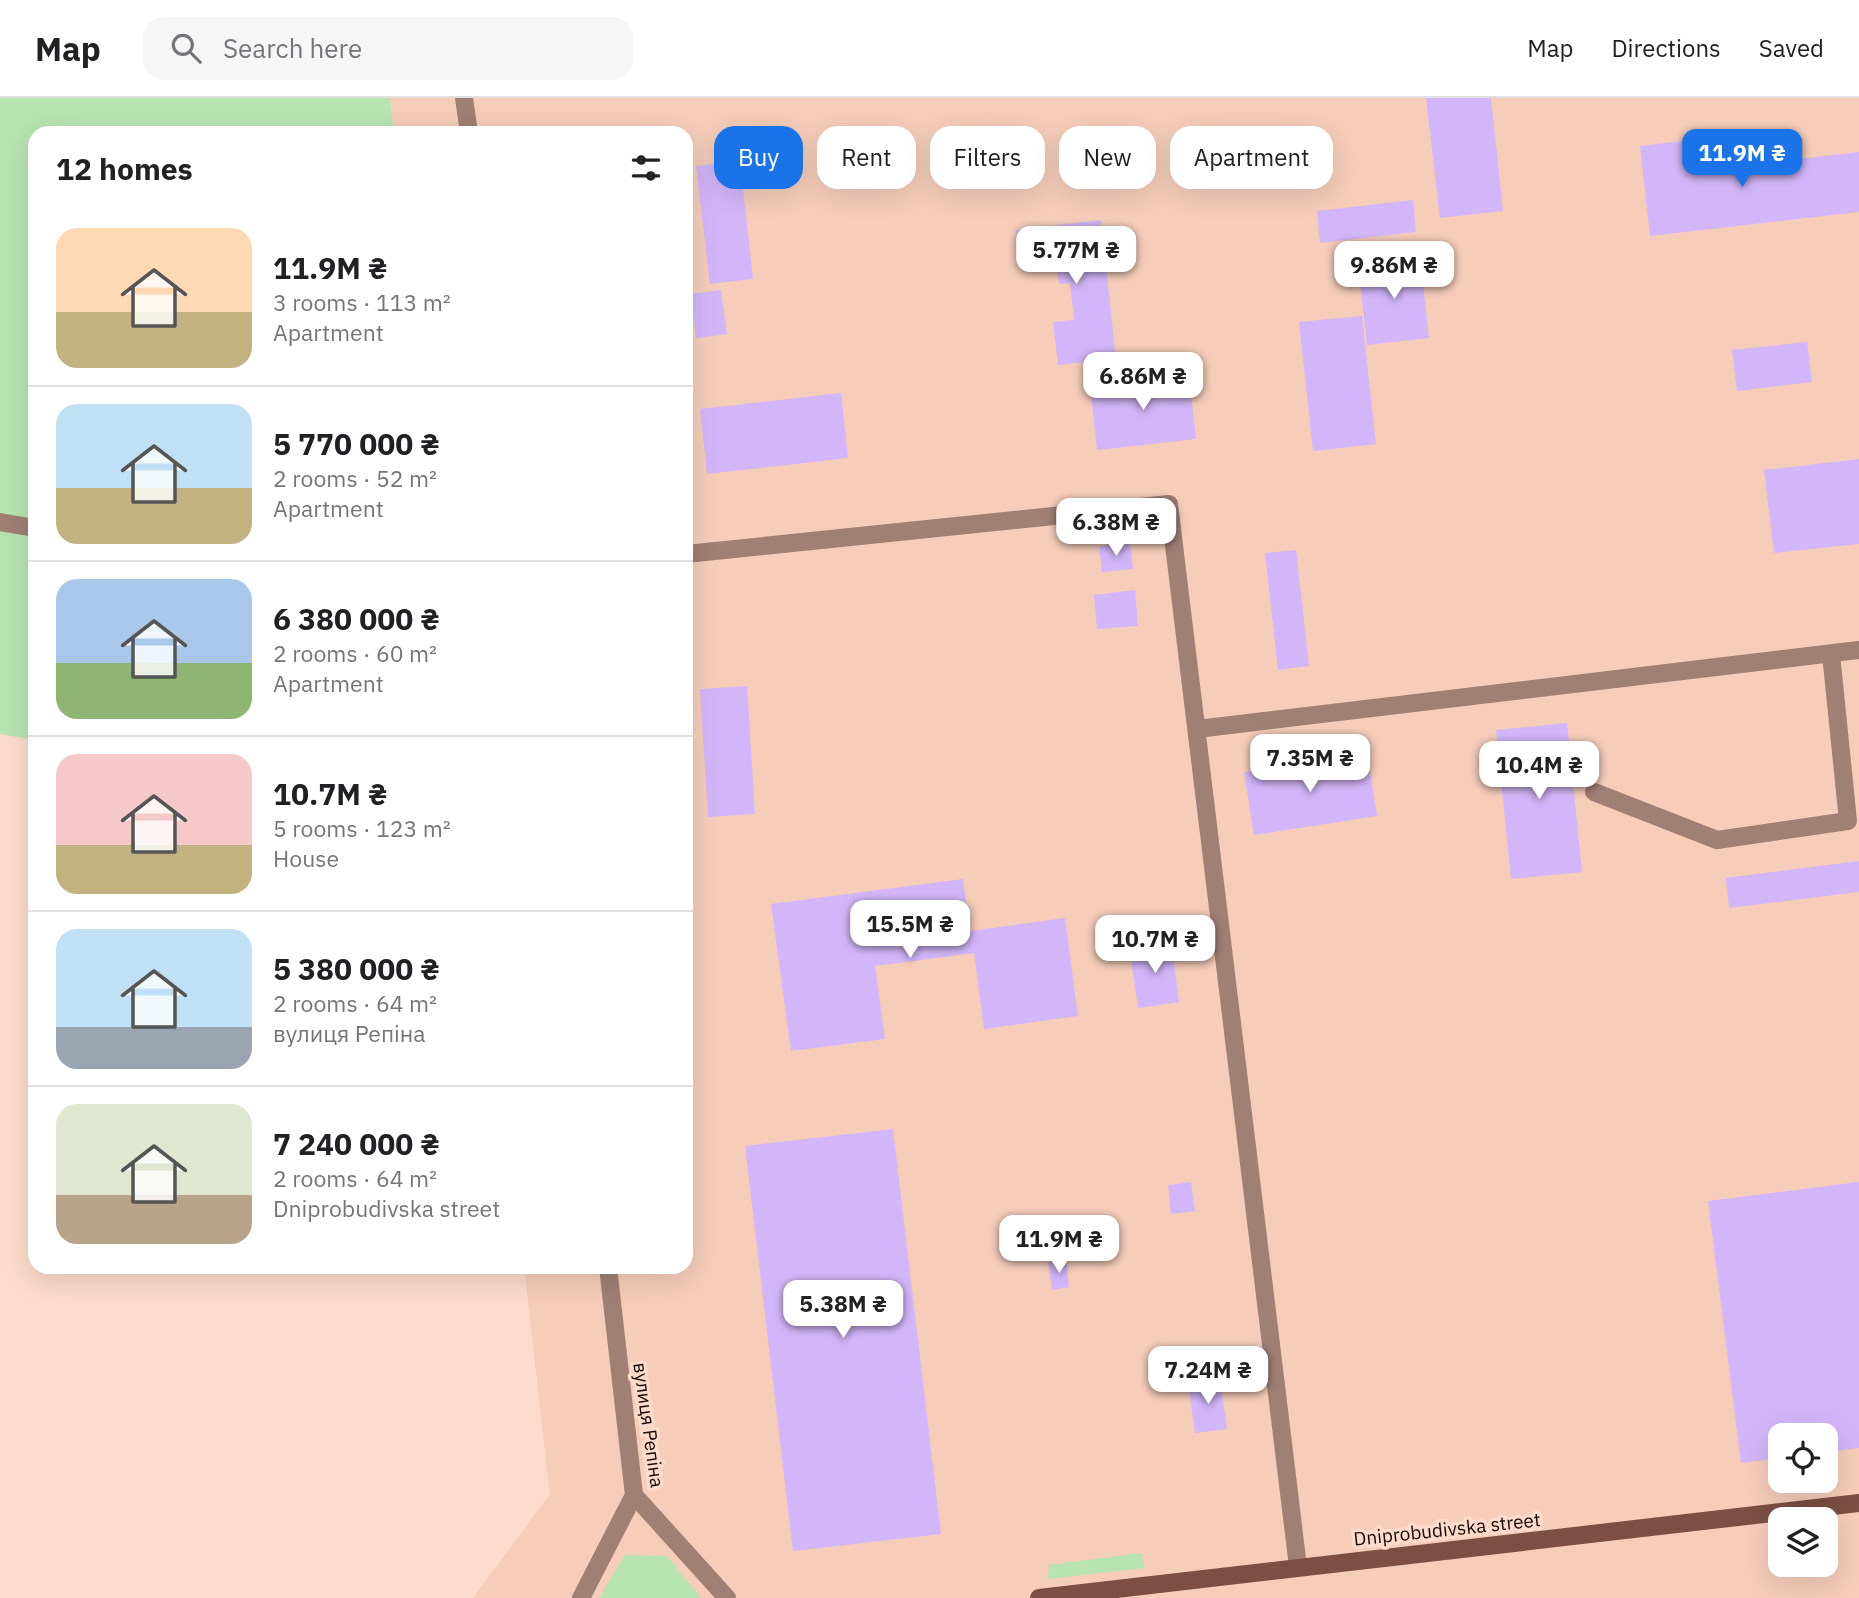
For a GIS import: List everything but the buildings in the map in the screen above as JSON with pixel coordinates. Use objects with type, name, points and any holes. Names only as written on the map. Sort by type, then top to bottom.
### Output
[{"type":"street","points":[[464,98],[468,126]]},
{"type":"street","points":[[693,553],[1169,503],[1298,1567]]},
{"type":"street","points":[[0,522],[28,527]]},
{"type":"street","points":[[1197,729],[1859,650]]},
{"type":"street","points":[[1594,792],[1717,840],[1847,821],[1831,654]]},
{"type":"street","name":"вулиця Репіна","points":[[609,1274],[634,1495],[727,1598]]},
{"type":"street","points":[[581,1598],[634,1495]]},
{"type":"street","name":"Dniprobudivska street","points":[[1039,1598],[1859,1503]]},
{"type":"shaded area","points":[[390,98],[1859,98],[1859,1598],[473,1598],[550,1494],[525,1274],[693,1274],[693,126],[393,126]]},
{"type":"green space","points":[[0,98],[390,98],[393,126],[28,126],[28,739],[0,734]]},
{"type":"green space","points":[[1141,1553],[1145,1568],[1048,1579],[1049,1565]]},
{"type":"green space","points":[[625,1555],[667,1556],[701,1598],[599,1598]]}]
